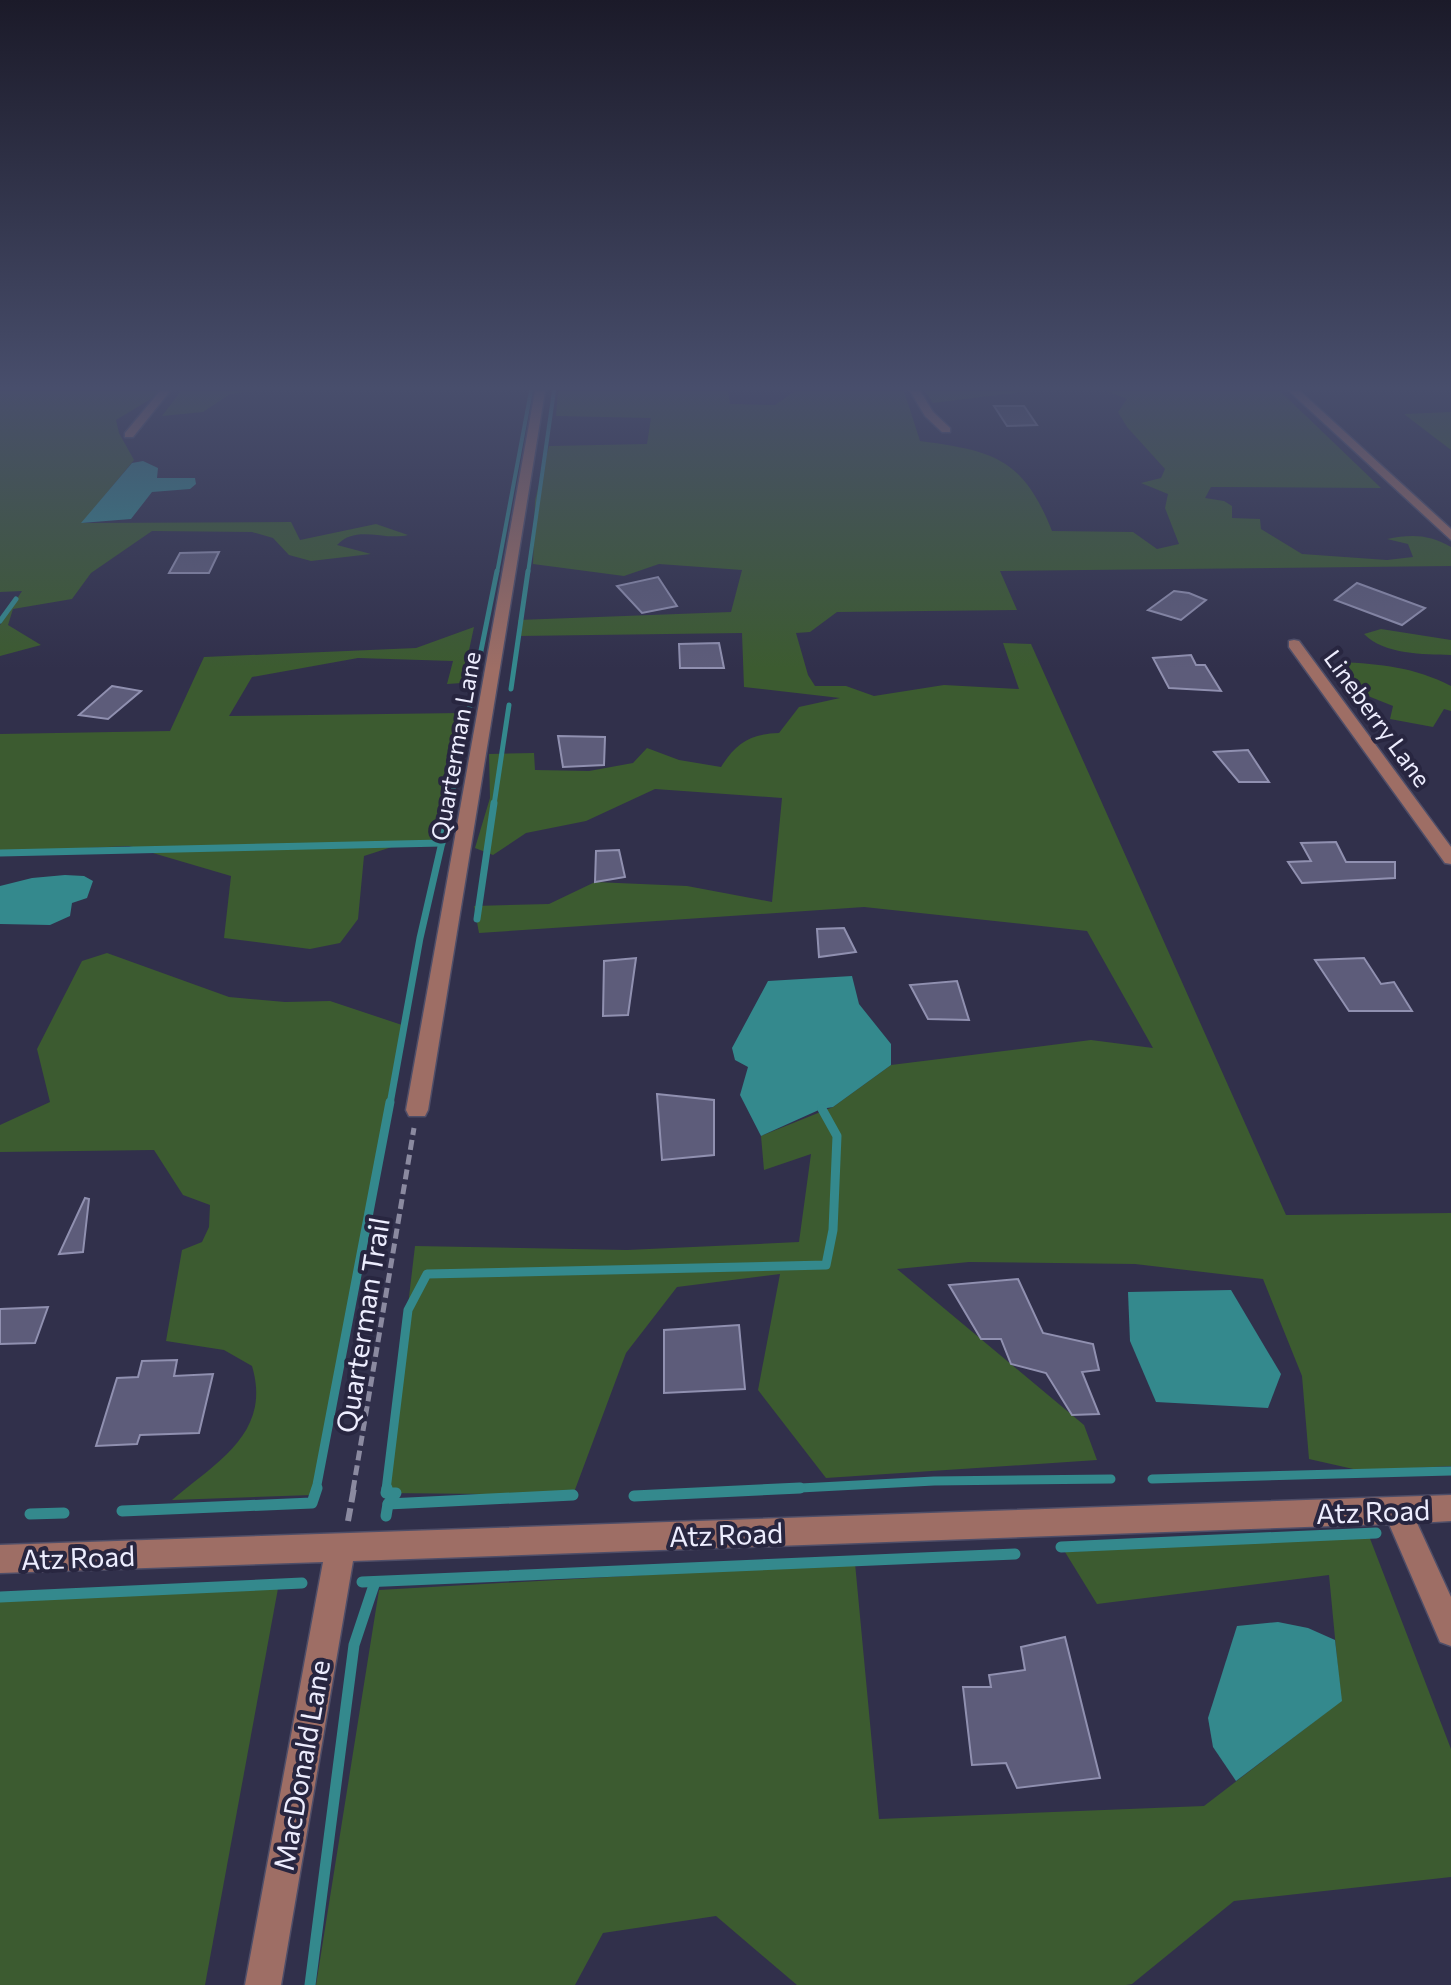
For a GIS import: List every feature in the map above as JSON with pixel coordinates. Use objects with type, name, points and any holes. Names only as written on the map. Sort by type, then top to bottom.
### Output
[{"type":"street","name":"Quarterman Lane","points":[[417,1110],[524,484]]},
{"type":"street","points":[[1394,484],[1451,536]]},
{"type":"street","name":"Lineberry Lane","points":[[1294,644],[1451,859]]},
{"type":"street","name":"Atz Road","points":[[0,1559],[1451,1508]]},
{"type":"street","points":[[1397,1510],[1451,1631]]},
{"type":"street","name":"MacDonald Lane","points":[[263,1985],[331,1588],[342,1547]]},
{"type":"path","name":"Quarterman Trail","points":[[342,1547],[356,1490],[417,1110]]},
{"type":"shaded area","points":[[0,484],[114,484],[82,523],[291,522],[300,540],[376,524],[408,535],[353,535],[337,545],[371,554],[311,561],[289,555],[273,538],[252,532],[152,531],[91,573],[72,599],[13,609],[8,625],[41,645],[0,656],[0,625],[22,591],[0,592]]},
{"type":"shaded area","points":[[114,484],[196,484],[190,489],[152,492],[131,519],[81,523]]},
{"type":"shaded area","points":[[539,484],[1026,484],[1052,531],[1133,532],[1157,549],[1179,544],[1165,508],[1168,494],[1143,484],[1376,484],[1381,488],[1211,487],[1205,498],[1224,501],[1232,506],[1232,518],[1260,519],[1261,529],[1302,554],[1387,560],[1413,557],[1408,544],[1387,539],[1412,536],[1427,537],[1451,547],[1451,566],[1000,571],[1017,610],[837,612],[810,632],[796,633],[808,675],[815,686],[846,686],[874,696],[944,685],[1019,689],[1003,643],[1031,644],[1286,1215],[1451,1213],[1451,1466],[1362,1471],[1309,1459],[1302,1376],[1263,1279],[1135,1264],[969,1262],[897,1269],[1084,1425],[1097,1460],[826,1478],[758,1390],[780,1274],[677,1287],[626,1353],[573,1495],[386,1493],[415,1246],[627,1250],[799,1242],[811,1154],[764,1170],[761,1136],[833,1107],[891,1065],[1091,1040],[1153,1048],[1087,931],[864,907],[479,933],[474,906],[549,904],[595,882],[687,886],[772,902],[782,798],[655,789],[586,821],[526,833],[493,855],[475,848],[490,798],[489,754],[534,753],[535,770],[589,771],[633,763],[647,748],[679,760],[721,767],[745,741],[760,735],[779,733],[799,707],[840,698],[744,687],[742,633],[518,636],[518,620],[731,612],[742,570],[659,564],[624,576],[533,564],[535,500]]},
{"type":"shaded area","points":[[474,627],[462,683],[447,684],[453,661],[358,658],[252,677],[229,716],[461,713],[435,846],[398,845],[364,856],[358,919],[340,943],[310,949],[224,938],[231,876],[129,846],[0,852],[0,734],[170,731],[204,657],[416,648]]},
{"type":"shaded area","points":[[1381,629],[1451,640],[1451,655],[1393,650],[1364,634]]},
{"type":"shaded area","points":[[1340,662],[1397,668],[1451,686],[1451,711],[1444,709],[1433,727],[1390,719],[1393,706],[1358,692]]},
{"type":"shaded area","points":[[84,876],[93,881],[87,898],[72,903],[70,916],[50,925],[0,924],[0,886],[32,878]]},
{"type":"shaded area","points":[[107,953],[229,997],[285,1002],[330,1001],[402,1025],[312,1495],[172,1500],[236,1444],[254,1410],[256,1389],[252,1366],[224,1350],[166,1341],[182,1250],[202,1242],[209,1227],[210,1205],[183,1195],[154,1150],[0,1152],[0,1125],[50,1102],[37,1049],[82,961]]},
{"type":"shaded area","points":[[852,976],[859,1004],[891,1044],[891,1065],[833,1107],[821,1109],[761,1136],[740,1095],[748,1067],[735,1060],[732,1048],[768,981]]},
{"type":"shaded area","points":[[1231,1290],[1281,1374],[1268,1408],[1156,1402],[1130,1341],[1128,1292]]},
{"type":"shaded area","points":[[1369,1536],[1451,1749],[1451,1877],[1234,1901],[1132,1984],[1126,1985],[797,1985],[716,1916],[603,1933],[575,1985],[316,1985],[379,1590],[855,1563],[879,1819],[1204,1806],[1341,1701],[1329,1575],[1097,1604],[1065,1552]]},
{"type":"shaded area","points":[[279,1583],[205,1985],[0,1985],[0,1597]]},
{"type":"shaded area","points":[[1278,1622],[1308,1628],[1335,1640],[1342,1701],[1236,1781],[1213,1747],[1208,1718],[1237,1626]]},
{"type":"building","points":[[219,552],[209,573],[169,573],[180,553]]},
{"type":"building","points":[[658,577],[677,606],[642,613],[617,586]]},
{"type":"building","points":[[1357,583],[1425,608],[1402,625],[1335,600]]},
{"type":"building","points":[[1174,591],[1206,600],[1181,620],[1148,610]]},
{"type":"building","points":[[719,643],[724,668],[680,668],[679,644]]},
{"type":"building","points":[[1191,655],[1196,665],[1205,665],[1221,691],[1169,688],[1153,658]]},
{"type":"building","points":[[112,686],[141,691],[108,719],[79,715]]},
{"type":"building","points":[[558,736],[605,737],[604,765],[563,767]]},
{"type":"building","points":[[1248,750],[1269,782],[1239,782],[1214,752]]},
{"type":"building","points":[[1336,842],[1346,862],[1395,862],[1395,878],[1302,883],[1288,862],[1311,861],[1301,843]]},
{"type":"building","points":[[619,850],[625,877],[595,882],[596,851]]},
{"type":"building","points":[[844,928],[856,952],[819,957],[817,929]]},
{"type":"building","points":[[636,958],[628,1015],[603,1016],[604,961]]},
{"type":"building","points":[[1364,958],[1381,984],[1394,982],[1412,1011],[1349,1011],[1315,960]]},
{"type":"building","points":[[957,981],[969,1020],[928,1019],[910,985]]},
{"type":"building","points":[[657,1094],[714,1100],[714,1155],[662,1160]]},
{"type":"building","points":[[85,1198],[89,1199],[83,1252],[59,1254]]},
{"type":"building","points":[[1018,1279],[1043,1333],[1093,1344],[1099,1370],[1082,1372],[1099,1414],[1072,1415],[1046,1373],[1011,1364],[1001,1339],[981,1339],[949,1285]]},
{"type":"building","points":[[48,1307],[35,1343],[0,1344],[0,1309]]},
{"type":"building","points":[[739,1325],[745,1389],[664,1393],[664,1330]]},
{"type":"building","points":[[177,1360],[174,1376],[213,1374],[199,1433],[140,1435],[137,1444],[96,1446],[117,1378],[138,1377],[142,1361]]},
{"type":"building","points":[[1065,1637],[1100,1778],[1017,1788],[1006,1763],[972,1765],[963,1687],[991,1687],[989,1675],[1025,1670],[1021,1647]]},
{"type":"waterway","points":[[497,573],[514,484]]},
{"type":"waterway","points":[[528,573],[541,484]]},
{"type":"waterway","points":[[450,805],[497,571]]},
{"type":"waterway","points":[[511,689],[528,571]]},
{"type":"waterway","points":[[0,621],[16,599]]},
{"type":"waterway","points":[[494,805],[509,705]]},
{"type":"waterway","points":[[442,843],[451,803]]},
{"type":"waterway","points":[[477,919],[494,803]]},
{"type":"waterway","points":[[0,853],[442,843]]},
{"type":"waterway","points":[[390,1104],[420,938],[442,843]]},
{"type":"waterway","points":[[316,1490],[390,1102]]},
{"type":"waterway","points":[[386,1490],[408,1310],[427,1274],[826,1265],[833,1230],[837,1136],[822,1109]]},
{"type":"waterway","points":[[1152,1479],[1451,1471]]},
{"type":"waterway","points":[[780,1489],[934,1481],[1111,1479]]},
{"type":"waterway","points":[[122,1511],[312,1503],[317,1488]]},
{"type":"waterway","points":[[387,1488],[386,1493],[396,1493],[388,1504]]},
{"type":"waterway","points":[[780,1489],[800,1488]]},
{"type":"waterway","points":[[634,1496],[780,1489]]},
{"type":"waterway","points":[[760,1490],[780,1489]]},
{"type":"waterway","points":[[388,1504],[573,1495]]},
{"type":"waterway","points":[[386,1516],[388,1504]]},
{"type":"waterway","points":[[30,1514],[64,1513]]},
{"type":"waterway","points":[[1061,1547],[1376,1533]]},
{"type":"waterway","points":[[362,1582],[1015,1554]]},
{"type":"waterway","points":[[310,1985],[354,1645],[375,1582]]},
{"type":"waterway","points":[[0,1597],[302,1583]]}]
